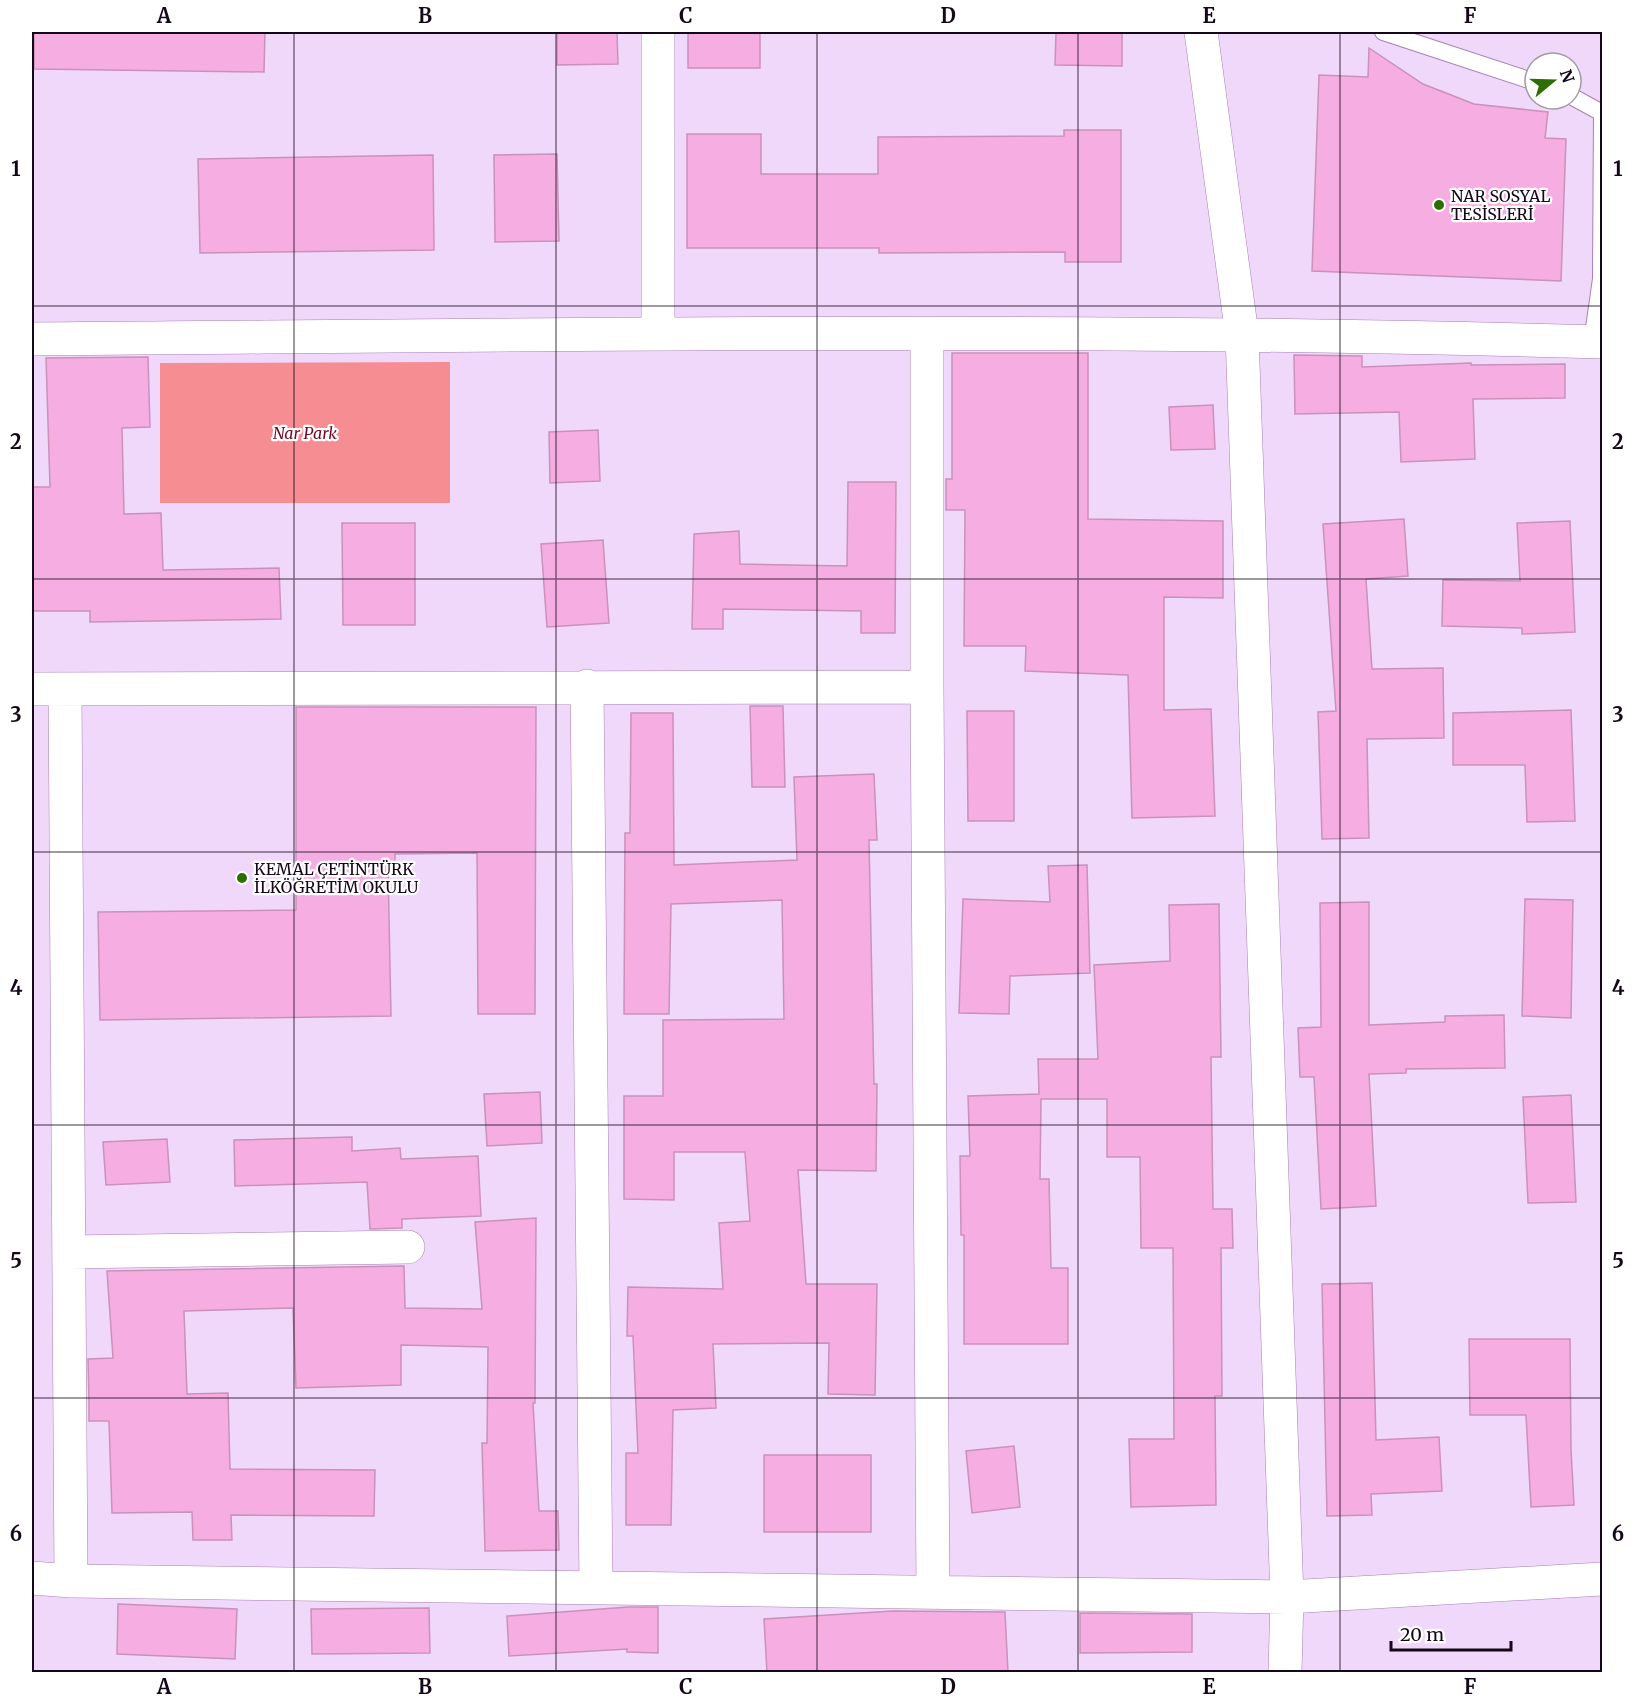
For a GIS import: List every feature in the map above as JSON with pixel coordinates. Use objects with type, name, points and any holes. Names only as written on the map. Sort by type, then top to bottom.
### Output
[{"type":"street","points":[[658,32],[658,334]]},
{"type":"street","points":[[1202,32],[1242,335],[1287,1597],[1285,1672]]},
{"type":"street","points":[[927,334],[933,1592]]},
{"type":"street","points":[[32,339],[927,334],[1242,335],[1597,342]]},
{"type":"street","points":[[587,686],[596,1588]]},
{"type":"street","points":[[32,689],[927,687]]},
{"type":"street","points":[[65,689],[71,1581]]},
{"type":"street","points":[[69,1252],[408,1247]]},
{"type":"street","points":[[32,1578],[71,1581],[1287,1597],[1602,1579]]},
{"type":"lane","points":[[1383,32],[1523,78]]},
{"type":"lane","points":[[1583,102],[1602,112],[1601,279],[1597,342]]},
{"type":"green space","name":"Nar Park","points":[[450,362],[450,503],[160,503],[160,363]]},
{"type":"building","points":[[34,32],[265,32],[264,72],[34,69]]},
{"type":"building","points":[[557,32],[617,32],[618,64],[557,65]]},
{"type":"building","points":[[688,32],[760,32],[760,68],[688,68]]},
{"type":"building","points":[[1056,32],[1122,32],[1122,66],[1055,65]]},
{"type":"building","name":"NAR SOSYAL TESİSLERİ","points":[[1369,48],[1423,84],[1474,104],[1548,112],[1545,138],[1566,139],[1561,281],[1312,271],[1319,75],[1368,77]]},
{"type":"building","points":[[1064,130],[1121,130],[1121,262],[1065,262],[1065,252],[879,253],[879,248],[687,248],[687,134],[761,134],[761,174],[878,174],[878,137],[1064,136]]},
{"type":"building","points":[[557,154],[559,241],[495,242],[494,155]]},
{"type":"building","points":[[433,155],[434,250],[200,253],[198,159]]},
{"type":"building","points":[[952,353],[1088,353],[1088,519],[1223,521],[1223,598],[1164,597],[1164,710],[1211,709],[1215,816],[1132,818],[1128,675],[1025,671],[1026,646],[964,646],[965,510],[946,510],[946,479],[952,479]]},
{"type":"building","points":[[1294,355],[1362,356],[1362,367],[1471,363],[1471,365],[1565,364],[1565,398],[1473,399],[1475,459],[1401,462],[1399,412],[1295,414]]},
{"type":"building","points":[[148,357],[150,427],[122,428],[124,514],[161,513],[163,570],[279,568],[281,619],[90,622],[90,611],[32,611],[32,487],[50,487],[46,358]]},
{"type":"building","points":[[1213,405],[1215,449],[1171,450],[1169,407]]},
{"type":"building","points":[[598,430],[600,481],[550,483],[549,432]]},
{"type":"building","points":[[848,482],[896,482],[895,633],[861,633],[861,611],[723,609],[723,629],[692,629],[694,534],[739,531],[740,564],[847,566]]},
{"type":"building","points":[[1404,519],[1408,576],[1366,579],[1372,669],[1443,668],[1444,738],[1367,739],[1369,838],[1322,839],[1318,712],[1336,711],[1323,524]]},
{"type":"building","points":[[1570,521],[1575,632],[1522,634],[1522,628],[1442,626],[1443,580],[1520,581],[1517,523]]},
{"type":"building","points":[[342,523],[415,523],[415,625],[343,625]]},
{"type":"building","points":[[603,540],[609,623],[547,627],[541,544]]},
{"type":"building","points":[[750,706],[783,706],[785,787],[752,787]]},
{"type":"building","points":[[296,707],[536,707],[535,1014],[478,1014],[477,853],[395,854],[395,865],[388,865],[391,1016],[100,1020],[98,912],[296,910]]},
{"type":"building","points":[[1571,710],[1575,821],[1527,822],[1525,765],[1453,765],[1453,713]]},
{"type":"building","points":[[967,711],[1014,711],[1014,821],[968,821]]},
{"type":"building","points":[[631,713],[673,713],[674,865],[797,860],[794,777],[874,774],[877,840],[869,840],[874,1084],[877,1084],[876,1171],[798,1170],[806,1284],[877,1284],[875,1395],[828,1394],[829,1343],[713,1344],[716,1408],[673,1410],[671,1525],[626,1525],[626,1453],[638,1453],[633,1336],[627,1336],[628,1287],[723,1289],[719,1223],[750,1221],[745,1152],[674,1152],[674,1200],[624,1199],[624,1096],[663,1096],[663,1020],[784,1019],[782,900],[671,904],[669,1014],[624,1014],[625,833],[630,833]]},
{"type":"building","points":[[1087,865],[1090,973],[1010,976],[1009,1014],[959,1013],[963,899],[1050,902],[1048,866]]},
{"type":"building","points":[[1525,899],[1573,900],[1571,1018],[1522,1016]]},
{"type":"building","points":[[1369,902],[1369,1025],[1445,1022],[1445,1016],[1504,1015],[1505,1068],[1406,1069],[1406,1073],[1369,1074],[1376,1206],[1321,1209],[1314,1077],[1300,1077],[1298,1028],[1321,1027],[1320,903]]},
{"type":"building","points":[[1219,904],[1221,1057],[1211,1057],[1213,1209],[1232,1209],[1233,1248],[1221,1248],[1222,1396],[1215,1396],[1216,1505],[1131,1507],[1129,1439],[1174,1439],[1173,1248],[1141,1248],[1140,1157],[1107,1157],[1107,1099],[1041,1099],[1040,1179],[1049,1179],[1051,1268],[1068,1268],[1068,1344],[964,1344],[964,1235],[961,1235],[960,1156],[970,1156],[968,1096],[1039,1094],[1038,1059],[1098,1059],[1094,965],[1170,961],[1169,905]]},
{"type":"building","points":[[540,1092],[542,1143],[487,1146],[484,1094]]},
{"type":"building","points":[[1571,1095],[1576,1202],[1528,1203],[1523,1097]]},
{"type":"building","points":[[352,1137],[352,1151],[400,1148],[401,1159],[478,1156],[481,1216],[402,1219],[402,1228],[370,1229],[367,1182],[235,1186],[234,1140]]},
{"type":"building","points":[[167,1139],[170,1182],[106,1185],[103,1142]]},
{"type":"building","points":[[536,1218],[535,1403],[533,1403],[539,1511],[558,1511],[559,1550],[485,1551],[482,1443],[487,1443],[488,1347],[401,1345],[401,1385],[296,1388],[293,1308],[184,1311],[187,1394],[228,1393],[230,1469],[375,1470],[374,1516],[231,1515],[232,1540],[193,1540],[192,1512],[112,1513],[109,1421],[89,1421],[88,1359],[113,1358],[107,1271],[404,1266],[405,1308],[482,1309],[475,1222]]},
{"type":"building","points":[[1372,1283],[1376,1440],[1439,1437],[1442,1491],[1371,1494],[1372,1515],[1327,1516],[1322,1284]]},
{"type":"building","points":[[1469,1339],[1570,1339],[1574,1505],[1531,1507],[1526,1415],[1470,1415]]},
{"type":"building","points":[[1014,1446],[1020,1507],[972,1513],[966,1451]]},
{"type":"building","points":[[764,1455],[871,1455],[871,1532],[764,1532]]},
{"type":"building","points":[[118,1604],[237,1609],[235,1659],[117,1654]]},
{"type":"building","points":[[658,1607],[658,1653],[627,1652],[627,1649],[509,1656],[507,1616]]},
{"type":"building","points":[[429,1608],[430,1653],[312,1654],[311,1609]]},
{"type":"building","points":[[893,1611],[1005,1612],[1008,1672],[767,1672],[764,1619]]},
{"type":"building","points":[[1080,1613],[1192,1614],[1192,1652],[1080,1653]]},
{"type":"place","name":"NAR SOSYAL TESİSLERİ","points":[[1439,205]]},
{"type":"place","name":"KEMAL ÇETİNTÜRK İLKÖĞRETİM OKULU","points":[[242,878]]}]
